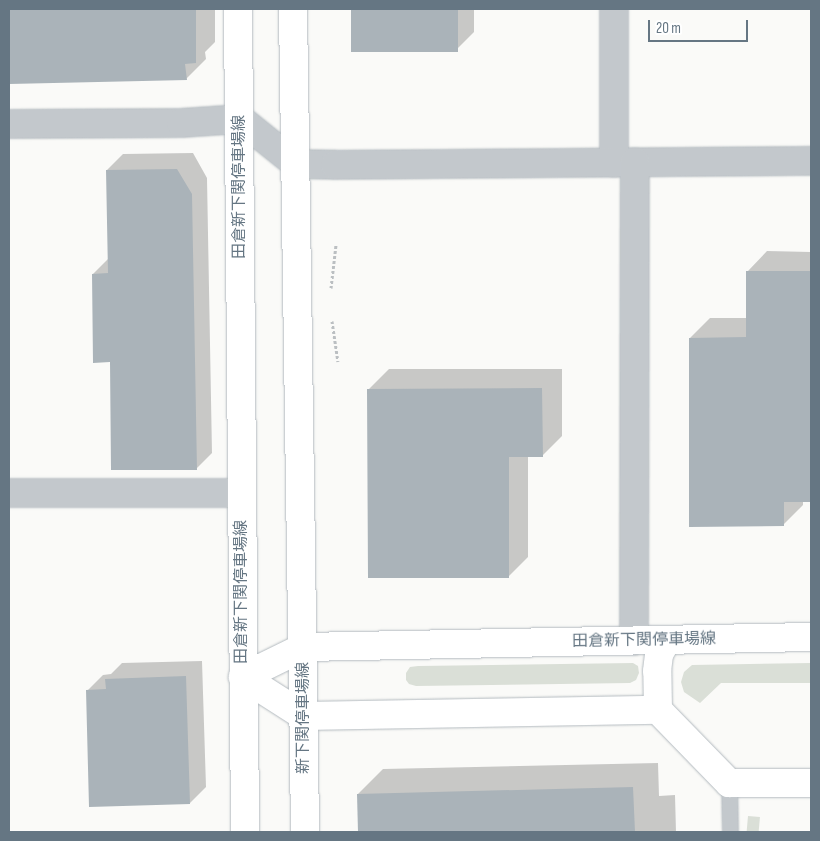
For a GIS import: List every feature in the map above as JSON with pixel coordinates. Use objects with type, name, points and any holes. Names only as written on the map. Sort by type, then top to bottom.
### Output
[{"type":"main road","name":"田倉新下関停車場線","points":[[238,9],[243,677],[304,716]]},
{"type":"main road","points":[[293,9],[304,647]]},
{"type":"main road","name":"田倉新下関停車場線","points":[[304,647],[811,638]]},
{"type":"main road","points":[[667,640],[659,654],[657,672],[658,710],[729,783],[811,782]]},
{"type":"main road","name":"新下関停車場線","points":[[243,677],[304,647],[305,832]]},
{"type":"main road","points":[[243,677],[245,832]]},
{"type":"main road","points":[[304,716],[658,710]]},
{"type":"street","points":[[614,9],[624,163],[634,641]]},
{"type":"street","points":[[9,124],[181,123],[240,119],[296,164],[811,161]]},
{"type":"street","points":[[9,494],[241,493]]},
{"type":"lane","points":[[729,783],[730,832]]},
{"type":"path","points":[[332,288],[336,245]]},
{"type":"path","points":[[332,321],[338,362]]},
{"type":"shaded area","points":[[633,663],[638,666],[639,673],[636,680],[630,683],[416,686],[409,684],[406,680],[406,673],[410,667],[418,666]]},
{"type":"shaded area","points":[[811,663],[811,683],[721,683],[700,703],[684,692],[681,682],[684,672],[692,665]]},
{"type":"shaded area","points":[[748,816],[760,817],[759,832],[747,832]]},
{"type":"building","points":[[9,9],[196,9],[196,63],[185,64],[187,80],[9,84]]},
{"type":"building","points":[[351,9],[458,9],[458,52],[351,52]]},
{"type":"building","points":[[177,169],[192,194],[197,470],[111,470],[110,362],[93,363],[92,274],[108,273],[106,170]]},
{"type":"building","points":[[746,271],[811,271],[811,502],[784,502],[784,526],[689,527],[689,338],[746,337]]},
{"type":"building","points":[[542,388],[543,457],[509,457],[509,578],[368,578],[367,389]]},
{"type":"building","points":[[186,676],[190,804],[89,807],[86,690],[106,689],[105,679]]},
{"type":"building","points":[[633,787],[635,832],[358,832],[357,794]]}]
